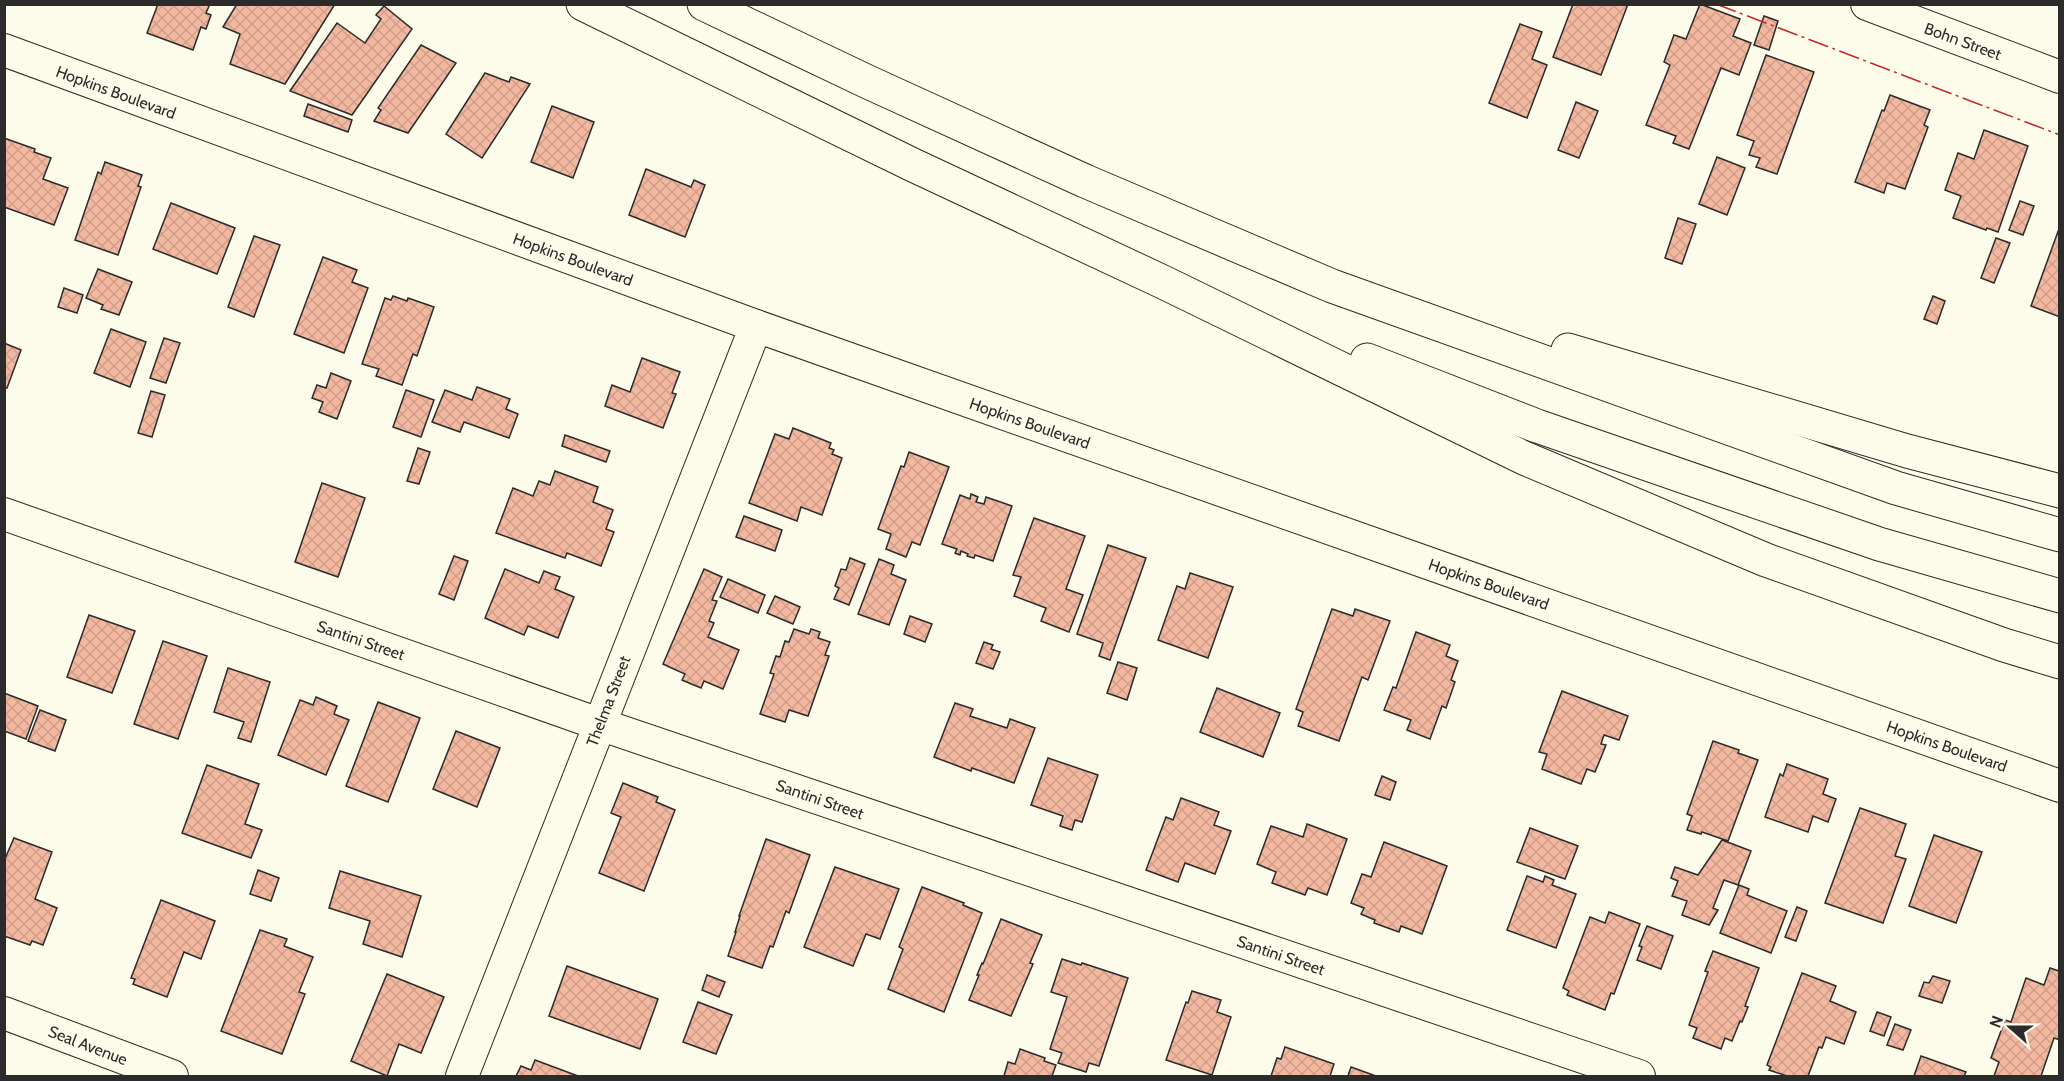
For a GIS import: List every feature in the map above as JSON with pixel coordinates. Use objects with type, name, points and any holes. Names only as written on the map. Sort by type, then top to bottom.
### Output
[{"type":"highway","points":[[583,4],[1535,463],[1766,560],[2004,645],[2060,662]]},
{"type":"highway","points":[[704,4],[1085,181],[1332,286],[1896,488],[2060,535]]},
{"type":"highway","points":[[1163,282],[1538,426],[1879,544],[2060,596]]},
{"type":"highway","points":[[1332,286],[1615,362],[1907,452],[2060,492]]},
{"type":"street","name":"Bohn Street","points":[[1867,4],[2060,77]]},
{"type":"street","name":"Hopkins Boulevard","points":[[4,50],[756,326],[2060,786]]},
{"type":"street","name":"Thelma Street","points":[[462,1077],[756,326]]},
{"type":"street","name":"Santini Street","points":[[4,514],[599,724],[1639,1077]]},
{"type":"street","name":"Seal Avenue","points":[[4,1013],[172,1077]]},
{"type":"building","points":[[158,4],[210,4],[206,13],[211,15],[206,29],[201,27],[193,50],[147,33]]},
{"type":"building","points":[[237,4],[335,4],[285,84],[230,64],[240,34],[223,27]]},
{"type":"building","points":[[1573,4],[1628,4],[1601,75],[1553,57]]},
{"type":"building","points":[[1700,4],[1740,19],[1733,36],[1751,43],[1739,75],[1721,68],[1689,149],[1673,143],[1676,136],[1646,125],[1670,65],[1664,62],[1674,35],[1686,39]]},
{"type":"building","points":[[384,6],[412,29],[352,115],[290,91],[337,23],[365,43],[381,19],[376,15]]},
{"type":"building","points":[[1764,16],[1778,21],[1769,50],[1754,45]]},
{"type":"building","points":[[1520,24],[1542,32],[1532,59],[1547,65],[1527,118],[1489,103]]},
{"type":"building","points":[[421,45],[456,63],[408,133],[374,121],[381,110],[378,108]]},
{"type":"building","points":[[1766,55],[1814,72],[1777,174],[1756,167],[1760,158],[1749,155],[1754,141],[1737,135]]},
{"type":"building","points":[[485,73],[509,82],[511,77],[530,84],[482,158],[446,134]]},
{"type":"building","points":[[1890,95],[1930,110],[1924,125],[1928,127],[1905,189],[1887,183],[1884,193],[1855,182],[1882,110],[1884,111]]},
{"type":"building","points":[[1576,102],[1598,111],[1579,158],[1558,150]]},
{"type":"building","points":[[308,104],[352,120],[348,132],[304,116]]},
{"type":"building","points":[[552,106],[594,122],[573,178],[531,162]]},
{"type":"building","points":[[1984,130],[2028,146],[1998,232],[1953,218],[1961,196],[1945,190],[1958,153],[1974,159]]},
{"type":"building","points":[[4,138],[35,149],[34,152],[51,158],[43,179],[68,188],[54,225],[4,207]]},
{"type":"building","points":[[1717,157],[1745,168],[1727,215],[1699,204]]},
{"type":"building","points":[[105,162],[142,175],[138,186],[141,187],[118,255],[75,240],[98,172],[101,174]]},
{"type":"building","points":[[646,169],[691,187],[694,180],[705,185],[685,237],[629,215]]},
{"type":"building","points":[[2020,201],[2034,206],[2023,235],[2009,230]]},
{"type":"building","points":[[171,203],[235,228],[217,274],[153,249]]},
{"type":"building","points":[[1678,218],[1696,224],[1682,264],[1665,258]]},
{"type":"building","points":[[2060,226],[2060,317],[2031,306]]},
{"type":"building","points":[[254,236],[280,245],[254,317],[228,307]]},
{"type":"building","points":[[1996,238],[2010,243],[1994,283],[1981,278]]},
{"type":"building","points":[[323,257],[357,270],[352,282],[368,288],[344,353],[294,334]]},
{"type":"building","points":[[98,269],[132,282],[119,315],[101,309],[103,305],[86,298]]},
{"type":"building","points":[[64,288],[83,295],[77,313],[58,307]]},
{"type":"building","points":[[393,296],[407,301],[408,298],[434,307],[417,356],[413,354],[402,385],[376,376],[379,369],[362,364],[385,298],[391,300]]},
{"type":"building","points":[[1933,296],[1945,301],[1937,324],[1924,319]]},
{"type":"building","points":[[111,329],[146,342],[130,387],[94,373]]},
{"type":"building","points":[[164,338],[180,343],[166,383],[150,378]]},
{"type":"building","points":[[4,343],[21,350],[7,388],[4,388]]},
{"type":"building","points":[[642,358],[680,372],[672,393],[676,394],[663,428],[605,406],[612,385],[630,392]]},
{"type":"building","points":[[331,373],[351,381],[337,419],[319,412],[323,402],[312,398],[317,385],[326,388]]},
{"type":"building","points":[[477,387],[510,399],[506,409],[518,414],[509,438],[464,422],[460,432],[432,422],[445,390],[472,400]]},
{"type":"building","points":[[406,390],[434,400],[421,437],[393,427]]},
{"type":"building","points":[[151,391],[165,395],[152,437],[138,433]]},
{"type":"building","points":[[793,428],[831,443],[829,448],[834,450],[832,454],[842,458],[822,515],[801,507],[797,521],[749,503],[775,434],[789,439]]},
{"type":"building","points":[[565,435],[610,451],[606,462],[562,446]]},
{"type":"building","points":[[418,448],[430,452],[419,484],[407,481]]},
{"type":"building","points":[[909,452],[949,467],[920,545],[912,542],[906,557],[886,549],[891,534],[878,529],[901,466],[904,467]]},
{"type":"building","points":[[555,471],[598,487],[593,502],[613,510],[606,529],[614,532],[601,566],[567,553],[565,558],[496,533],[513,488],[533,496],[539,481],[550,485]]},
{"type":"building","points":[[322,483],[365,498],[338,577],[295,562]]},
{"type":"building","points":[[971,494],[978,497],[976,502],[984,504],[986,497],[1012,506],[993,561],[975,555],[974,558],[967,556],[968,554],[961,551],[960,555],[955,553],[957,549],[942,544],[960,495],[970,499]]},
{"type":"building","points":[[744,516],[782,530],[775,551],[736,537]]},
{"type":"building","points":[[1034,518],[1085,536],[1066,589],[1083,595],[1069,632],[1041,621],[1046,608],[1014,596],[1021,577],[1013,575]]},
{"type":"building","points":[[1108,545],[1146,558],[1110,660],[1099,656],[1103,643],[1077,634]]},
{"type":"building","points":[[454,556],[468,561],[454,600],[439,594]]},
{"type":"building","points":[[850,558],[865,564],[849,605],[834,599],[839,588],[835,586],[841,569],[846,570]]},
{"type":"building","points":[[879,559],[894,565],[891,574],[906,580],[889,625],[858,614]]},
{"type":"building","points":[[505,569],[539,583],[544,571],[560,577],[555,589],[574,597],[558,638],[528,626],[524,635],[485,618]]},
{"type":"building","points":[[704,569],[722,577],[712,600],[717,601],[709,621],[714,623],[708,637],[739,650],[723,689],[704,681],[701,688],[682,680],[685,674],[663,664]]},
{"type":"building","points":[[1190,573],[1233,587],[1208,658],[1158,640],[1177,586],[1185,589]]},
{"type":"building","points":[[728,579],[765,595],[758,613],[720,597]]},
{"type":"building","points":[[775,596],[800,607],[793,624],[767,613]]},
{"type":"building","points":[[1332,609],[1353,616],[1355,609],[1390,621],[1368,680],[1362,677],[1339,741],[1298,726],[1303,712],[1296,709]]},
{"type":"building","points":[[89,615],[135,631],[112,693],[67,677]]},
{"type":"building","points":[[910,616],[932,624],[925,642],[904,634]]},
{"type":"building","points":[[794,629],[809,634],[811,629],[820,632],[818,638],[830,642],[825,655],[829,656],[808,716],[789,710],[785,722],[760,714],[774,674],[770,673],[776,656],[780,657],[785,641],[789,642]]},
{"type":"building","points":[[1416,632],[1450,645],[1446,656],[1458,661],[1451,680],[1455,682],[1446,708],[1442,706],[1430,739],[1407,730],[1411,720],[1384,710],[1393,687],[1396,688]]},
{"type":"building","points":[[163,641],[207,656],[178,739],[134,724]]},
{"type":"building","points":[[984,642],[993,645],[991,649],[1000,652],[993,669],[976,663]]},
{"type":"building","points":[[1118,662],[1137,668],[1127,700],[1107,693]]},
{"type":"building","points":[[228,668],[270,682],[251,742],[238,738],[244,722],[214,712]]},
{"type":"building","points":[[1217,688],[1280,713],[1263,757],[1200,732]]},
{"type":"building","points":[[1562,691],[1628,716],[1619,740],[1604,735],[1601,744],[1606,745],[1595,772],[1587,769],[1581,784],[1542,769],[1547,754],[1539,752]]},
{"type":"building","points":[[4,693],[38,706],[26,739],[4,731]]},
{"type":"building","points":[[316,697],[337,706],[334,714],[349,720],[326,775],[278,755],[300,700],[313,705]]},
{"type":"building","points":[[378,702],[420,718],[388,802],[346,786]]},
{"type":"building","points":[[955,703],[973,709],[970,716],[1007,728],[1010,719],[1035,728],[1014,783],[972,768],[971,771],[934,757]]},
{"type":"building","points":[[40,710],[66,720],[55,751],[28,741]]},
{"type":"building","points":[[456,731],[500,748],[477,807],[433,789]]},
{"type":"building","points":[[1713,741],[1739,750],[1738,753],[1758,760],[1728,841],[1702,832],[1701,834],[1687,830],[1692,816],[1687,814]]},
{"type":"building","points":[[1048,758],[1098,775],[1082,822],[1075,820],[1072,830],[1060,826],[1063,816],[1031,805]]},
{"type":"building","points":[[1787,764],[1828,779],[1823,794],[1836,799],[1828,822],[1813,816],[1808,832],[1765,817],[1780,774],[1783,776]]},
{"type":"building","points":[[207,765],[259,784],[245,824],[262,830],[251,858],[182,833]]},
{"type":"building","points":[[1382,776],[1396,782],[1390,800],[1375,795]]},
{"type":"building","points":[[623,783],[658,797],[656,802],[675,810],[644,891],[599,873],[621,817],[611,813]]},
{"type":"building","points":[[1181,798],[1219,812],[1214,825],[1231,831],[1215,874],[1185,863],[1178,882],[1146,870],[1166,817],[1173,820]]},
{"type":"building","points":[[1860,808],[1906,824],[1895,856],[1906,859],[1883,923],[1825,903]]},
{"type":"building","points":[[1307,824],[1347,839],[1327,895],[1308,888],[1305,895],[1272,883],[1276,872],[1257,864],[1271,826],[1303,837]]},
{"type":"building","points":[[1530,828],[1578,846],[1565,879],[1517,862]]},
{"type":"building","points":[[1934,835],[1982,852],[1956,923],[1909,906]]},
{"type":"building","points":[[14,838],[52,852],[35,899],[57,908],[43,945],[32,941],[30,945],[4,936],[4,861]]},
{"type":"building","points":[[766,839],[810,855],[789,913],[786,911],[773,947],[770,946],[762,968],[728,956],[739,916]]},
{"type":"building","points":[[1722,840],[1751,851],[1738,885],[1724,880],[1713,908],[1718,910],[1709,925],[1682,915],[1687,901],[1672,896],[1678,881],[1671,878],[1675,867],[1698,875]]},
{"type":"building","points":[[1384,842],[1447,866],[1422,934],[1401,926],[1399,932],[1374,923],[1375,920],[1361,914],[1364,908],[1351,903],[1362,874],[1371,877]]},
{"type":"building","points":[[835,867],[899,889],[880,939],[866,934],[853,966],[804,947]]},
{"type":"building","points":[[258,870],[279,878],[271,901],[250,894]]},
{"type":"building","points":[[340,871],[421,896],[402,957],[363,944],[370,921],[329,908]]},
{"type":"building","points":[[1527,876],[1543,882],[1545,876],[1554,880],[1552,885],[1576,894],[1556,948],[1507,930]]},
{"type":"building","points":[[1739,885],[1749,889],[1747,895],[1787,911],[1771,953],[1720,933]]},
{"type":"building","points":[[922,887],[964,903],[963,905],[982,913],[944,1012],[888,989],[903,949],[899,947]]},
{"type":"building","points":[[161,900],[215,921],[201,959],[184,952],[167,997],[133,984],[135,979],[131,978]]},
{"type":"building","points":[[1797,907],[1807,911],[1796,941],[1785,937]]},
{"type":"building","points":[[1609,912],[1640,924],[1614,994],[1611,993],[1605,1010],[1567,995],[1569,991],[1563,988],[1590,917],[1605,923]]},
{"type":"building","points":[[1001,919],[1042,935],[1030,963],[1033,964],[1011,1016],[969,1000]]},
{"type":"building","points":[[1647,926],[1673,936],[1661,969],[1637,960],[1642,947],[1639,946]]},
{"type":"building","points":[[260,930],[287,939],[284,946],[313,957],[299,992],[305,994],[282,1054],[221,1031]]},
{"type":"building","points":[[1713,951],[1759,968],[1745,1006],[1748,1007],[1742,1022],[1740,1021],[1732,1041],[1725,1038],[1721,1049],[1693,1038],[1697,1028],[1689,1025]]},
{"type":"building","points":[[1062,959],[1128,978],[1099,1066],[1089,1063],[1086,1072],[1058,1063],[1062,1053],[1050,1049],[1067,997],[1051,992]]},
{"type":"building","points":[[567,966],[658,999],[640,1049],[549,1016]]},
{"type":"building","points":[[2050,968],[2059,971],[2060,969],[2060,1040],[2054,1038],[2041,1076],[1994,1076],[1999,1062],[1991,1058],[2005,1020],[2011,1022],[2026,978],[2044,985]]},
{"type":"building","points":[[1802,973],[1836,986],[1830,1001],[1856,1012],[1844,1044],[1826,1037],[1822,1048],[1819,1047],[1808,1076],[1787,1076],[1769,1070],[1771,1067],[1767,1065]]},
{"type":"building","points":[[387,974],[444,997],[421,1053],[399,1044],[387,1076],[351,1061]]},
{"type":"building","points":[[707,975],[725,982],[719,997],[702,990]]},
{"type":"building","points":[[1933,976],[1950,981],[1942,1003],[1919,996],[1924,982],[1929,983]]},
{"type":"building","points":[[1192,991],[1221,1000],[1217,1012],[1231,1017],[1212,1075],[1166,1060]]},
{"type":"building","points":[[698,1002],[732,1015],[716,1054],[683,1042]]},
{"type":"building","points":[[1877,1012],[1891,1017],[1884,1036],[1870,1031]]},
{"type":"building","points":[[1895,1024],[1911,1030],[1903,1050],[1887,1045]]},
{"type":"building","points":[[1285,1047],[1334,1064],[1330,1076],[1271,1076],[1277,1058],[1281,1059]]},
{"type":"building","points":[[1020,1049],[1045,1058],[1044,1061],[1056,1065],[1052,1076],[1004,1076],[1008,1062],[1015,1064]]},
{"type":"building","points":[[1921,1056],[1966,1072],[1964,1076],[1914,1076]]},
{"type":"building","points":[[535,1060],[578,1076],[516,1076],[521,1066],[531,1070]]},
{"type":"building","points":[[1351,1067],[1376,1076],[1348,1076]]},
{"type":"power","points":[[1716,4],[2060,135]]}]
